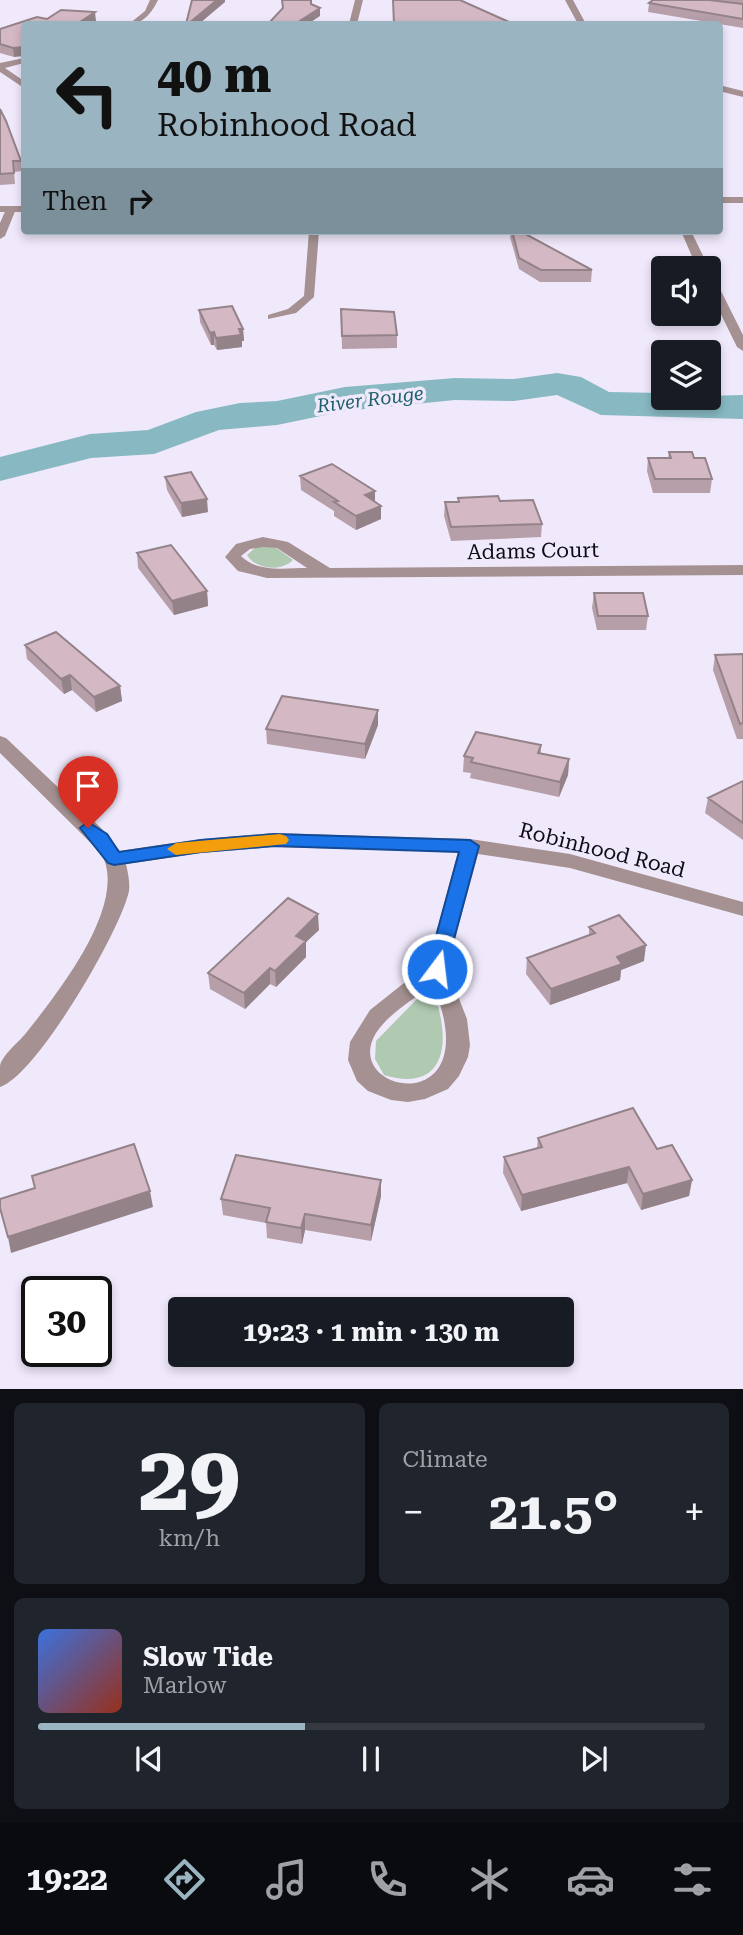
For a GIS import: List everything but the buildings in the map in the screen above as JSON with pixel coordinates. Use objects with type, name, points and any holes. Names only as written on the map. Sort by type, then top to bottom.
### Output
[{"type":"street","points":[[138,21],[148,12],[154,0]]},
{"type":"street","points":[[354,21],[359,0]]},
{"type":"street","points":[[569,0],[580,21]]},
{"type":"street","points":[[0,67],[21,62]]},
{"type":"street","points":[[0,67],[21,83]]},
{"type":"street","points":[[723,89],[743,94]]},
{"type":"street","points":[[723,200],[743,200]]},
{"type":"street","points":[[0,236],[6,209]]},
{"type":"street","points":[[688,235],[697,256]]},
{"type":"street","points":[[721,303],[743,346]]},
{"type":"street","name":"Adams Court","points":[[324,571],[281,543],[250,544],[241,547],[233,556],[244,568],[267,573],[743,570]]},
{"type":"street","points":[[0,742],[34,778],[100,838],[114,859],[119,892],[107,921],[36,1038],[0,1078]]},
{"type":"street","name":"Robinhood Road","points":[[114,859],[201,846],[274,840],[470,846],[570,861],[743,909]]},
{"type":"street","points":[[437,969],[452,1003],[458,1030],[455,1063],[438,1084],[423,1092],[390,1091],[373,1083],[363,1072],[359,1057],[361,1042],[380,1016],[437,969],[470,846]]},
{"type":"lane","points":[[272,317],[305,304],[309,297],[314,235]]},
{"type":"green space","points":[[256,547],[275,547],[293,560],[276,568],[256,564],[247,555]]},
{"type":"green space","points":[[428,994],[436,1000],[441,1017],[442,1048],[438,1061],[431,1071],[420,1077],[404,1079],[384,1075],[375,1059],[376,1041],[417,999]]},
{"type":"waterway","name":"River Rouge","points":[[0,469],[90,446],[154,442],[210,420],[277,413],[345,399],[455,389],[514,390],[557,384],[568,385],[601,403],[743,407]]},
{"type":"slow traffic","points":[[176,849],[280,840]]},
{"type":"route","points":[[88,828],[100,838],[114,859],[201,846],[274,840],[470,846],[437,969]]}]
